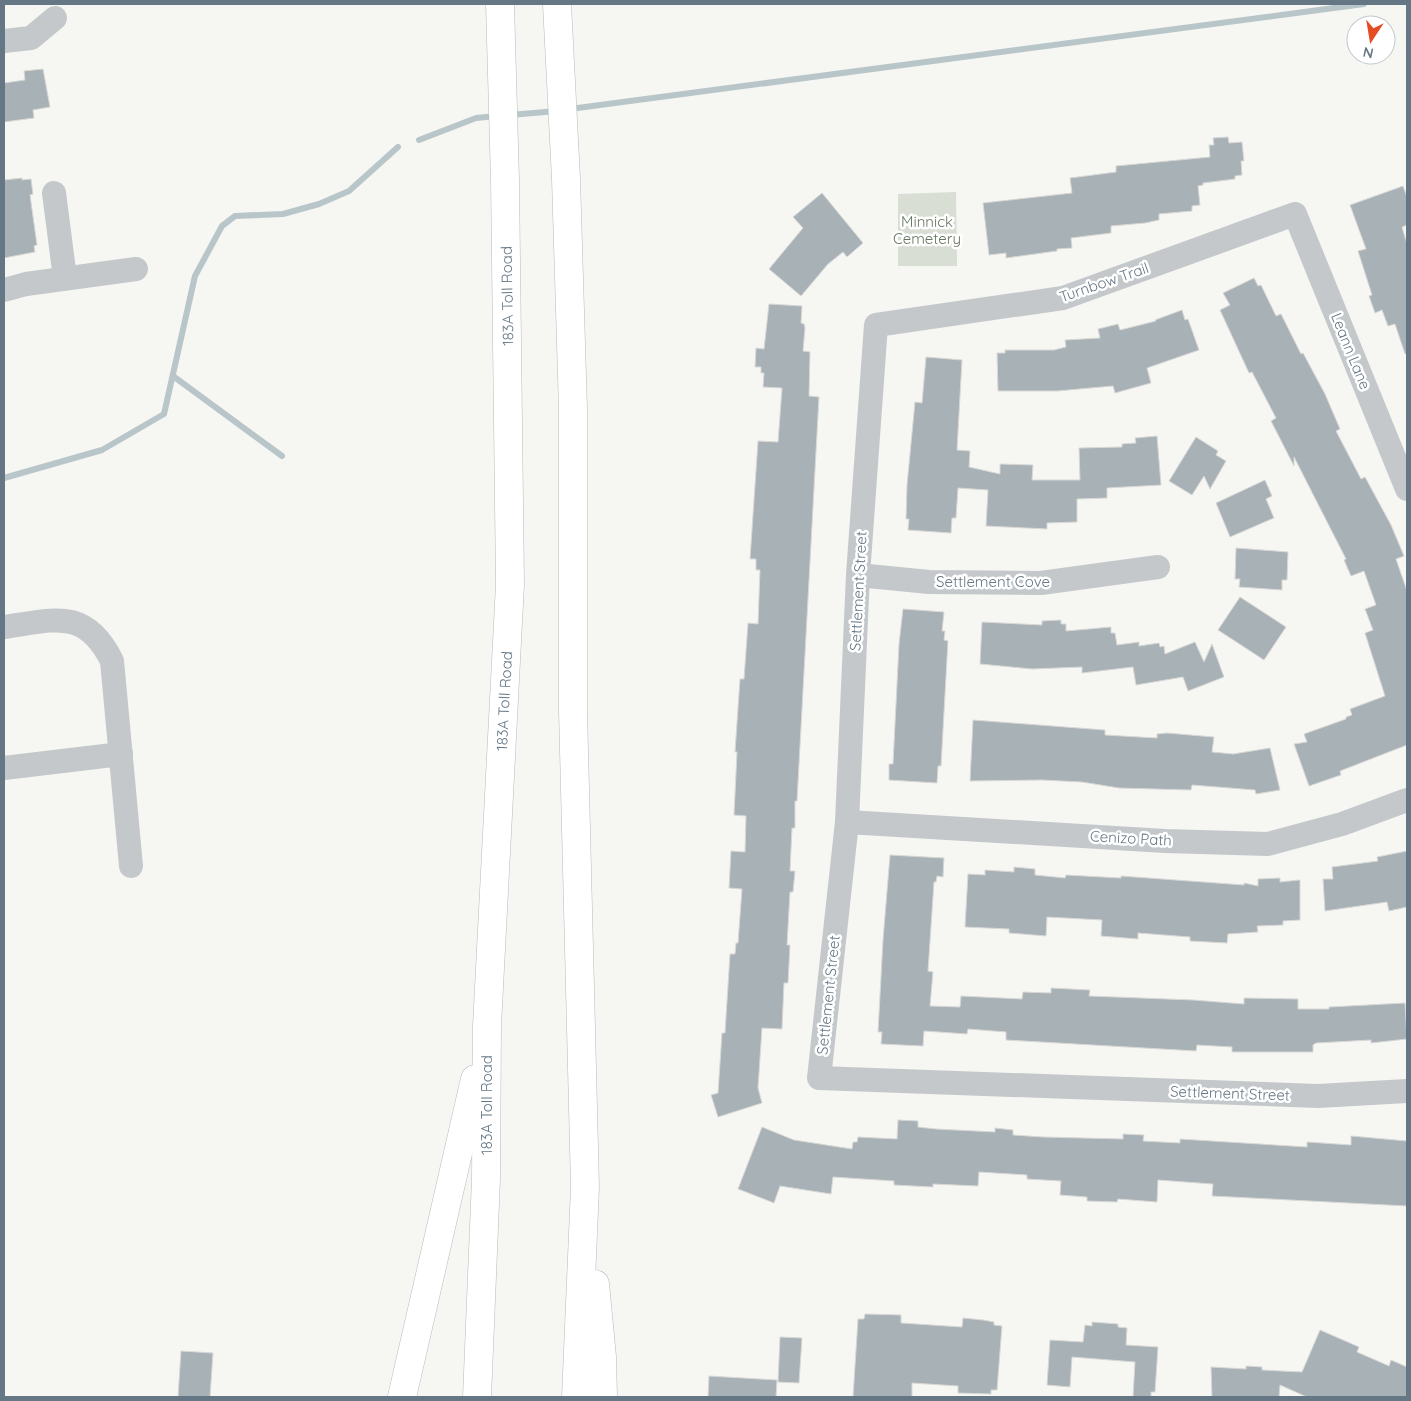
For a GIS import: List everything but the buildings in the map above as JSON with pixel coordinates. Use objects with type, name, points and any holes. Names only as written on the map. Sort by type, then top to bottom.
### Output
[{"type":"highway","name":"183A Toll Road","points":[[477,1397],[486,1179],[487,1026],[510,584],[505,180],[500,4]]},
{"type":"highway","points":[[557,4],[566,179],[573,409],[574,710],[585,1187],[576,1397]]},
{"type":"highway","points":[[402,1397],[487,1026]]},
{"type":"highway","points":[[585,1187],[602,1357],[603,1397]]},
{"type":"street","points":[[4,41],[31,38],[55,18]]},
{"type":"street","points":[[54,193],[65,278]]},
{"type":"street","name":"Turnbow Trail","points":[[876,325],[1062,298],[1295,214]]},
{"type":"street","name":"Leann Lane","points":[[1295,214],[1407,489]]},
{"type":"street","points":[[4,290],[26,284],[136,269]]},
{"type":"street","name":"Settlement Street","points":[[876,325],[858,575],[847,822],[819,1078],[1318,1096],[1407,1092]]},
{"type":"street","name":"Settlement Cove","points":[[858,575],[929,582],[1042,583],[1158,567]]},
{"type":"street","points":[[4,627],[60,619],[83,625],[103,644],[112,661],[131,866]]},
{"type":"street","points":[[4,768],[121,754]]},
{"type":"street","name":"Cenizo Path","points":[[847,822],[1165,841],[1268,844],[1342,824],[1407,800]]},
{"type":"green space","name":"Minnick Cemetery","points":[[956,192],[957,266],[898,266],[898,194]]},
{"type":"waterway","points":[[570,109],[1364,4]]},
{"type":"waterway","points":[[510,115],[557,111]]},
{"type":"waterway","points":[[419,140],[476,118],[497,116]]},
{"type":"waterway","points":[[4,478],[102,450],[164,414],[195,276],[222,226],[235,216],[283,214],[319,204],[349,191],[398,147]]},
{"type":"waterway","points":[[173,376],[282,456]]}]
